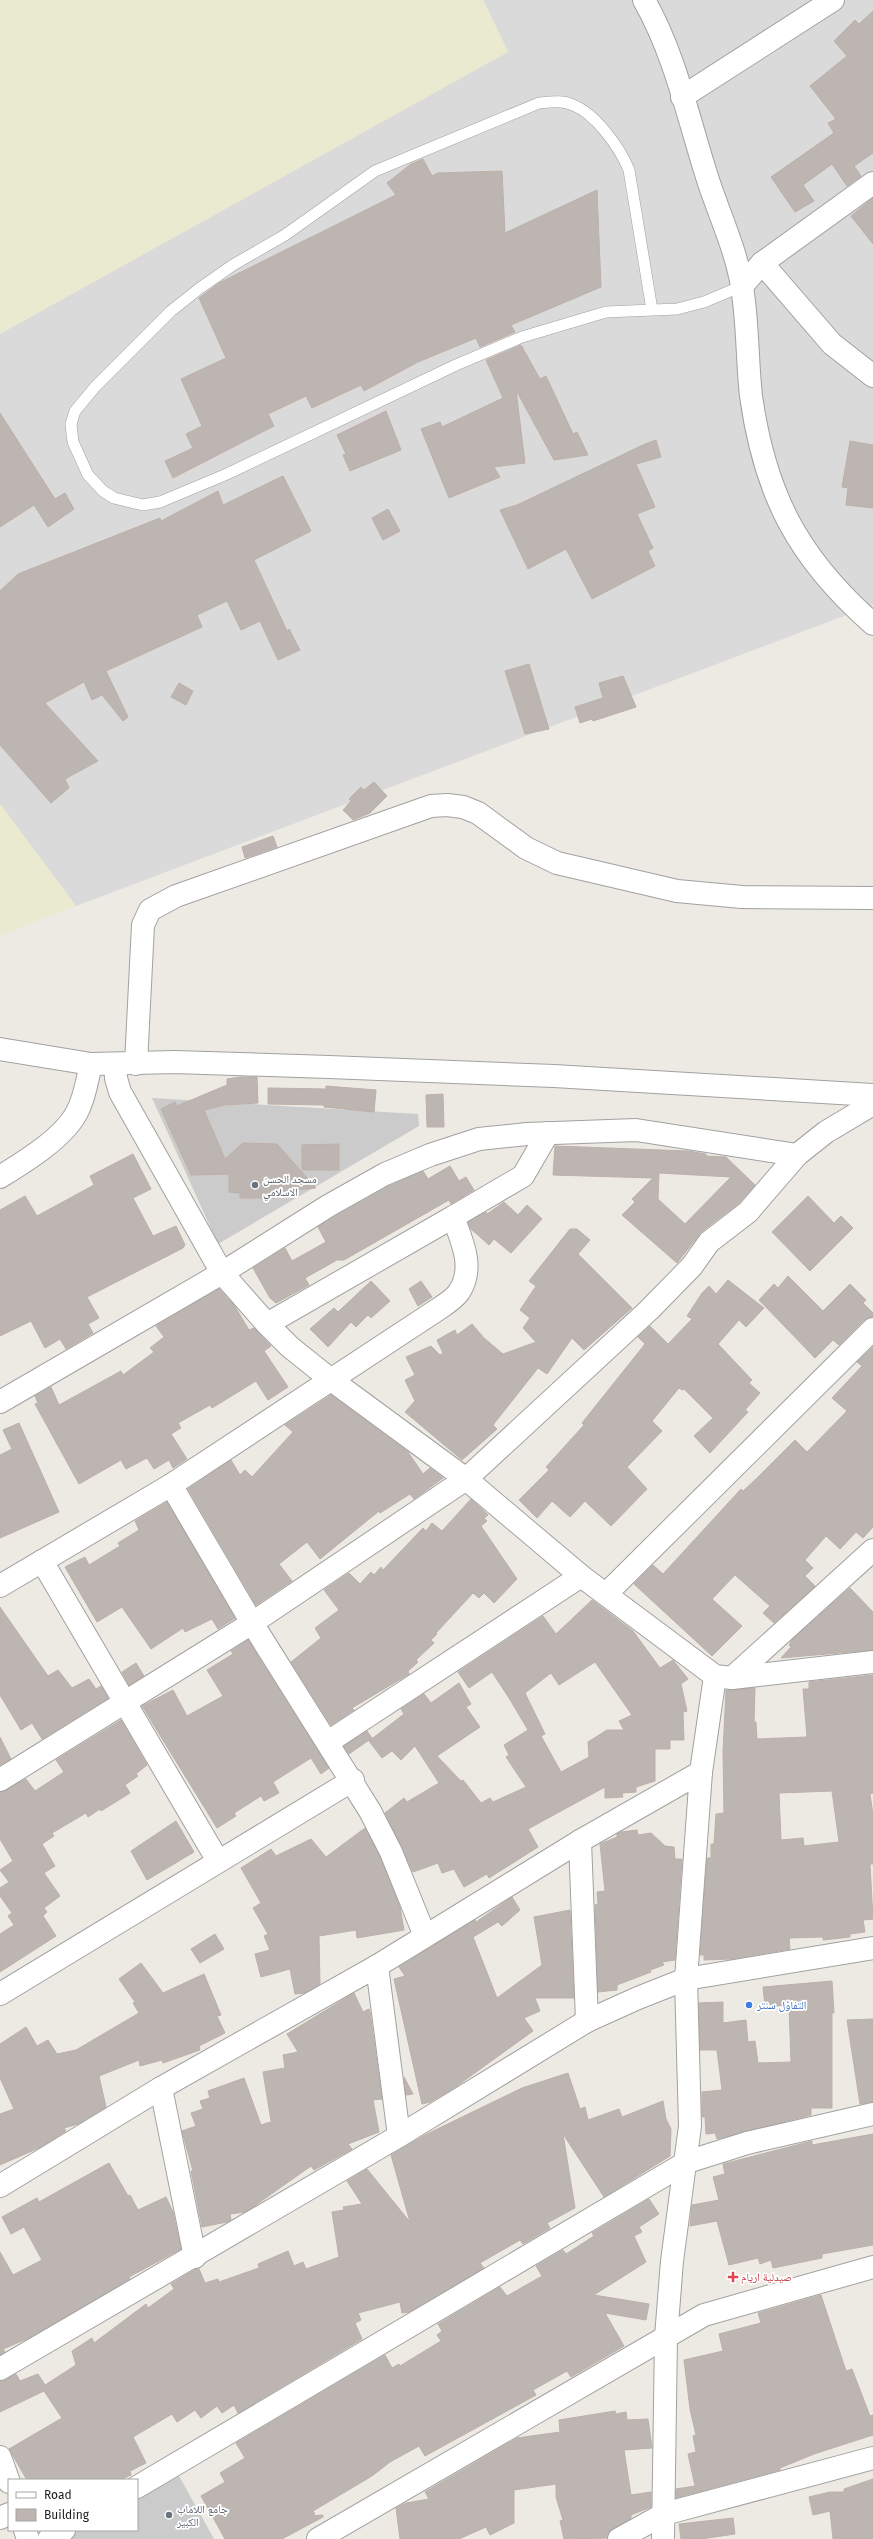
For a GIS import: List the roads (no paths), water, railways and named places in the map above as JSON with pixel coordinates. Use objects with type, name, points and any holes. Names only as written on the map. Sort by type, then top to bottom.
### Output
[{"type":"street","points":[[644,0],[660,33],[682,97],[742,286],[751,395],[760,444],[776,497],[799,543],[816,566],[834,587],[873,624]]},
{"type":"street","points":[[682,97],[832,0]]},
{"type":"street","points":[[742,286],[762,263],[873,183]]},
{"type":"street","points":[[762,263],[832,344],[873,376]]},
{"type":"street","points":[[873,898],[742,897],[677,891],[557,863],[526,848],[478,813],[463,807],[431,806],[176,896],[150,910],[142,925],[126,1065],[116,1078],[120,1092],[222,1273],[267,1324],[290,1347],[330,1379],[466,1478],[582,1576],[723,1677],[873,1662]]},
{"type":"street","points":[[0,1049],[91,1064],[126,1065],[175,1062],[539,1075],[873,1095]]},
{"type":"street","points":[[0,1178],[23,1162],[68,1125],[78,1112],[91,1064]]},
{"type":"street","points":[[0,1780],[252,1624],[466,1478],[649,1310],[692,1266],[710,1242],[748,1212],[798,1155],[826,1132],[873,1104]]},
{"type":"street","points":[[0,1402],[222,1273],[328,1206],[385,1174],[430,1154],[479,1139],[548,1133],[636,1130],[798,1155]]},
{"type":"street","points":[[267,1324],[523,1176],[548,1133]]},
{"type":"street","points":[[2,1581],[42,1561],[171,1485],[330,1379],[416,1325],[459,1293],[467,1276],[467,1262],[453,1217]]},
{"type":"street","points":[[606,1594],[873,1329]]},
{"type":"street","points":[[171,1485],[252,1624],[353,1780],[391,1852],[425,1936]]},
{"type":"street","points":[[663,2539],[666,2337],[673,2253],[687,2162],[690,2118],[686,1979],[701,1772],[723,1677],[873,1550]]},
{"type":"street","points":[[42,1561],[218,1861]]},
{"type":"street","points":[[328,1742],[582,1576]]},
{"type":"street","points":[[0,2186],[161,2088],[377,1966],[580,1841],[701,1772]]},
{"type":"street","points":[[0,1994],[353,1780]]},
{"type":"street","points":[[580,1841],[587,2021]]},
{"type":"street","points":[[0,2370],[399,2136],[587,2021],[638,1998],[686,1979],[873,1948]]},
{"type":"street","points":[[377,1966],[399,2136]]},
{"type":"street","points":[[161,2088],[195,2257]]},
{"type":"street","points":[[138,2486],[687,2162],[746,2143],[873,2114]]},
{"type":"street","points":[[318,2539],[704,2315],[873,2267]]},
{"type":"street","points":[[0,2457],[8,2479]]},
{"type":"street","points":[[618,2539],[664,2514],[873,2458]]},
{"type":"street","points":[[49,2539],[62,2531]]},
{"type":"lane","points":[[652,310],[629,170],[623,155],[586,113],[573,105],[560,101],[539,103],[375,171],[286,235],[233,265],[200,288],[171,311],[130,350],[81,403],[71,424],[73,442],[78,457],[88,475],[103,491],[114,498],[129,503],[143,505],[160,502],[227,474],[456,365],[522,337],[606,312],[677,309],[704,302],[742,286]]},
{"type":"place","name":"مسجد الحسن الاسلامي","points":[[255,1185]]},
{"type":"place","name":"التفاؤل سنتر","points":[[749,2005]]},
{"type":"place","name":"صيدلية اريام","points":[[733,2277]]},
{"type":"place","name":"جامع اللاماب الكبير","points":[[169,2515]]}]
